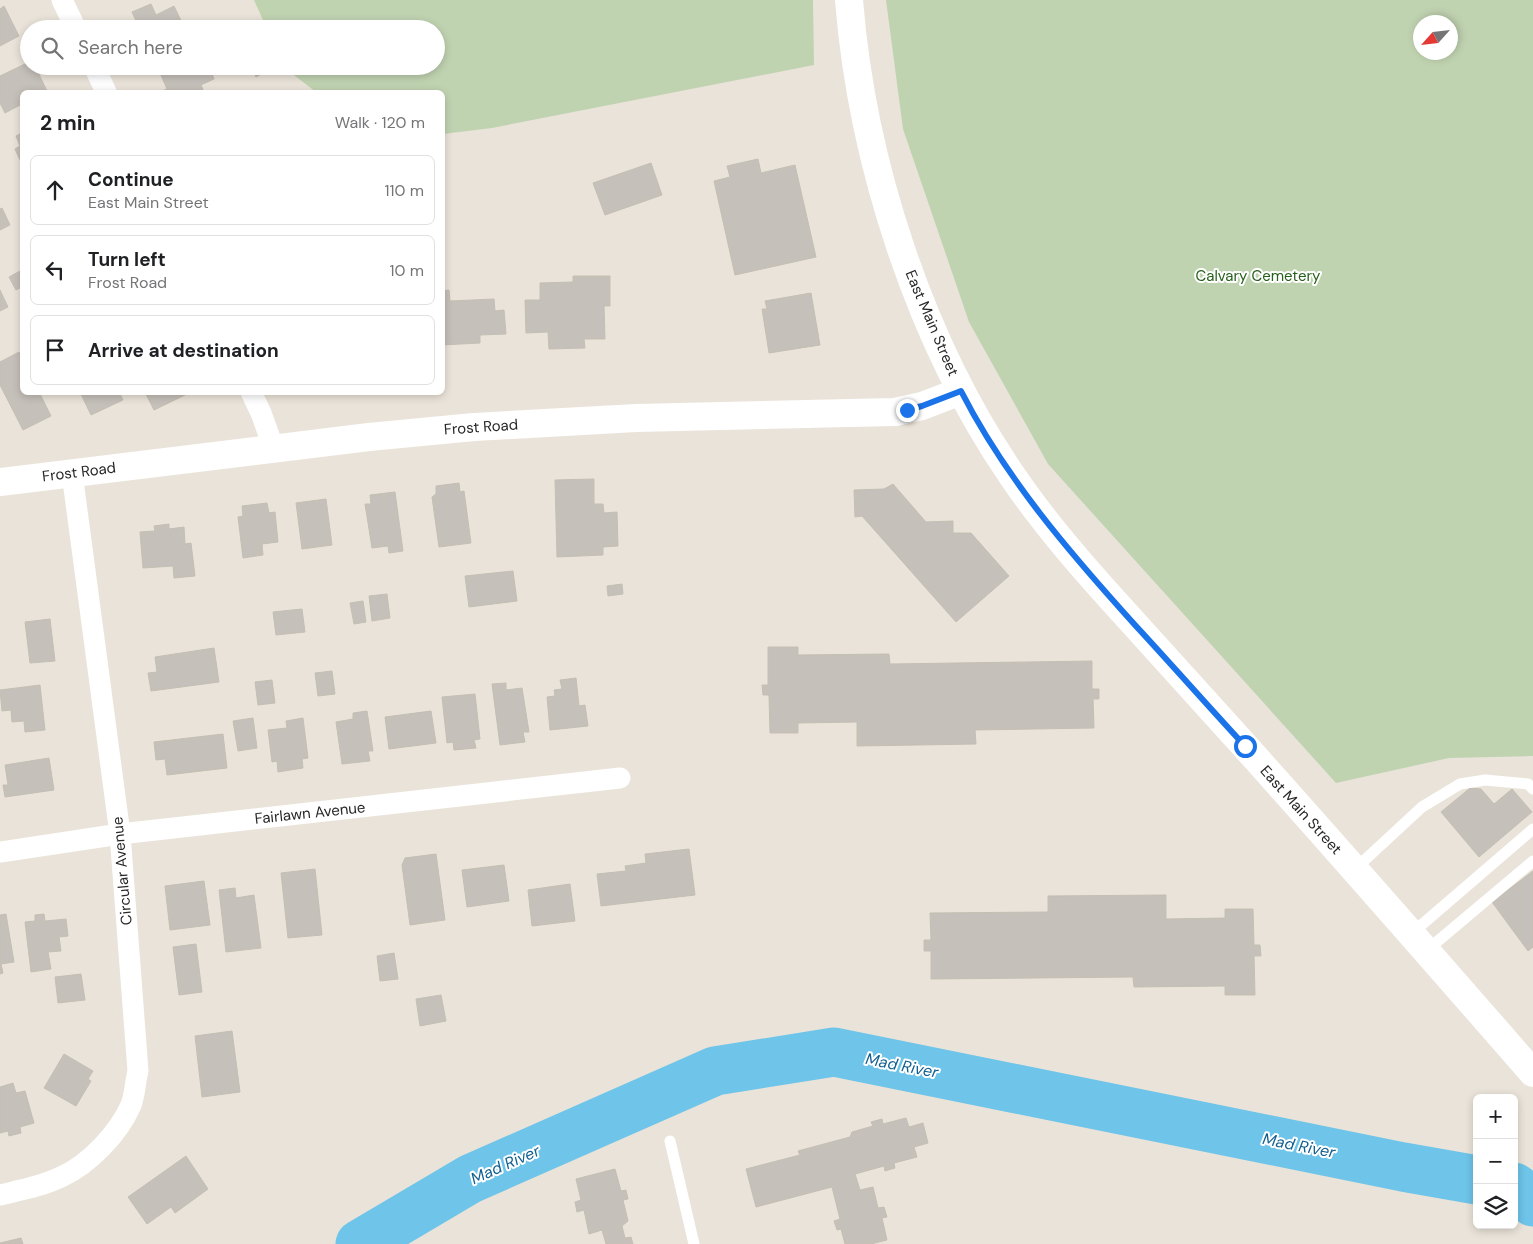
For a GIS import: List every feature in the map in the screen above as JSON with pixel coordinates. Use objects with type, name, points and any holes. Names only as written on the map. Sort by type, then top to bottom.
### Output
[{"type":"main road","name":"East Main Street","points":[[849,0],[863,108],[886,202],[924,307],[961,391],[990,444],[1014,479],[1075,557],[1533,1073]]},
{"type":"main road","name":"Frost Road","points":[[0,482],[420,432],[548,422],[686,416],[895,412],[922,406],[961,391]]},
{"type":"street","points":[[62,0],[72,20]]},
{"type":"street","points":[[98,75],[105,90]]},
{"type":"street","points":[[252,395],[274,449]]},
{"type":"street","name":"Circular Avenue","points":[[0,1196],[64,1176],[88,1160],[113,1135],[131,1105],[138,1071],[120,834],[72,473]]},
{"type":"street","name":"Fairlawn Avenue","points":[[0,852],[120,834],[620,778]]},
{"type":"lane","points":[[1354,870],[1422,807],[1460,784],[1486,780],[1528,784],[1533,789]]},
{"type":"lane","points":[[1419,943],[1533,829]]},
{"type":"lane","points":[[1419,943],[1533,861]]},
{"type":"lane","points":[[670,1141],[694,1244]]},
{"type":"green space","points":[[254,0],[813,0],[814,65],[492,128],[445,134],[445,90],[313,90],[294,75],[445,75],[445,20],[263,20]]},
{"type":"green space","name":"Calvary Cemetery","points":[[886,0],[1533,0],[1533,756],[1449,758],[1336,783],[1048,464],[969,322],[903,129]]},
{"type":"building","points":[[151,4],[156,15],[174,6],[181,20],[136,20],[132,12]]},
{"type":"building","points":[[4,6],[19,36],[0,46],[0,9]]},
{"type":"building","points":[[20,66],[20,75],[39,75],[47,90],[20,90],[20,105],[5,113],[0,103],[0,76]]},
{"type":"building","points":[[161,75],[212,75],[214,79],[201,85],[203,90],[164,90],[167,89]]},
{"type":"building","points":[[20,134],[20,146],[16,136]]},
{"type":"building","points":[[20,146],[20,160],[15,149]]},
{"type":"building","points":[[758,159],[761,173],[795,165],[816,257],[735,275],[714,181],[730,177],[727,166]]},
{"type":"building","points":[[651,163],[662,195],[605,215],[593,183]]},
{"type":"building","points":[[2,208],[10,225],[0,230],[0,209]]},
{"type":"building","points":[[20,271],[20,288],[16,290],[9,277]]},
{"type":"building","points":[[573,276],[610,276],[610,306],[604,306],[605,339],[584,339],[585,348],[549,349],[548,332],[526,333],[525,300],[540,300],[540,283],[573,282]]},
{"type":"building","points":[[0,290],[8,307],[0,311]]},
{"type":"building","points":[[449,290],[450,301],[494,299],[495,311],[504,310],[506,334],[480,335],[480,343],[445,345],[445,291]]},
{"type":"building","points":[[811,293],[820,345],[769,353],[762,309],[767,309],[765,301]]},
{"type":"building","points":[[19,352],[20,395],[40,395],[51,416],[23,430],[0,385],[0,362]]},
{"type":"building","points":[[81,395],[120,395],[123,400],[91,415]]},
{"type":"building","points":[[146,395],[185,395],[154,410]]},
{"type":"building","points":[[594,479],[594,504],[603,504],[604,513],[617,512],[618,546],[603,547],[603,555],[557,557],[555,480]]},
{"type":"building","points":[[459,483],[460,492],[464,491],[471,543],[439,547],[432,497],[436,494],[436,486]]},
{"type":"building","points":[[893,484],[926,522],[953,521],[953,533],[971,533],[1009,576],[956,622],[862,516],[855,517],[854,490],[884,489]]},
{"type":"building","points":[[395,492],[403,551],[389,553],[388,546],[372,548],[365,504],[371,504],[370,495]]},
{"type":"building","points":[[326,499],[332,545],[302,549],[296,503]]},
{"type":"building","points":[[267,503],[269,513],[275,512],[278,542],[262,544],[263,555],[243,558],[238,517],[243,516],[242,506]]},
{"type":"building","points":[[169,524],[169,529],[184,527],[185,544],[191,543],[195,576],[174,578],[173,566],[143,568],[140,532],[155,531],[154,526]]},
{"type":"building","points":[[513,571],[517,601],[469,607],[465,576]]},
{"type":"building","points":[[622,584],[623,594],[608,596],[607,586]]},
{"type":"building","points":[[387,594],[390,618],[372,621],[369,596]]},
{"type":"building","points":[[363,601],[366,622],[354,624],[350,603]]},
{"type":"building","points":[[302,609],[305,632],[276,635],[273,612]]},
{"type":"building","points":[[50,619],[55,661],[30,663],[25,622]]},
{"type":"building","points":[[768,647],[798,647],[798,655],[889,654],[890,664],[1092,661],[1092,689],[1099,689],[1099,699],[1093,699],[1094,728],[975,730],[976,744],[857,746],[857,722],[798,723],[798,733],[770,733],[769,695],[763,695],[762,685],[768,685]]},
{"type":"building","points":[[214,648],[219,682],[151,691],[148,673],[157,672],[155,657]]},
{"type":"building","points":[[332,671],[335,694],[318,696],[315,673]]},
{"type":"building","points":[[576,678],[579,706],[585,705],[588,726],[550,730],[547,697],[555,696],[554,690],[562,689],[560,680]]},
{"type":"building","points":[[272,680],[275,703],[258,705],[255,682]]},
{"type":"building","points":[[506,683],[506,690],[522,688],[529,732],[523,732],[525,742],[500,745],[492,684]]},
{"type":"building","points":[[40,685],[45,730],[25,732],[24,721],[12,722],[11,710],[2,711],[0,690]]},
{"type":"building","points":[[475,694],[480,739],[474,740],[476,748],[454,750],[453,742],[447,743],[442,697]]},
{"type":"building","points":[[367,711],[373,751],[368,751],[370,761],[342,764],[336,722],[353,719],[353,713]]},
{"type":"building","points":[[431,711],[436,743],[389,749],[385,717]]},
{"type":"building","points":[[253,718],[257,748],[238,751],[233,721]]},
{"type":"building","points":[[303,718],[308,758],[302,759],[303,768],[278,772],[277,761],[272,762],[268,730],[287,728],[286,721]]},
{"type":"building","points":[[223,734],[227,768],[167,775],[165,759],[156,760],[154,742]]},
{"type":"building","points":[[49,758],[54,790],[5,797],[3,785],[8,785],[5,765]]},
{"type":"building","points":[[1470,788],[1481,789],[1494,804],[1512,789],[1532,812],[1479,857],[1441,812]]},
{"type":"building","points":[[689,849],[695,895],[601,906],[597,874],[626,871],[625,866],[646,863],[645,854]]},
{"type":"building","points":[[436,854],[445,920],[410,925],[402,865],[405,858]]},
{"type":"building","points":[[504,865],[509,901],[467,907],[462,870]]},
{"type":"building","points":[[315,869],[322,935],[288,938],[281,873]]},
{"type":"building","points":[[1533,871],[1533,947],[1528,951],[1492,902]]},
{"type":"building","points":[[204,881],[210,925],[170,930],[165,886]]},
{"type":"building","points":[[570,884],[575,921],[532,926],[528,890]]},
{"type":"building","points":[[235,888],[236,898],[254,895],[261,948],[226,952],[219,890]]},
{"type":"building","points":[[1166,895],[1166,919],[1225,918],[1225,909],[1253,909],[1254,945],[1260,945],[1261,956],[1254,956],[1255,995],[1225,995],[1225,986],[1134,987],[1133,977],[931,979],[931,951],[924,951],[924,940],[931,940],[930,913],[1048,912],[1048,896]]},
{"type":"building","points":[[6,914],[14,962],[1,964],[3,973],[0,974],[0,915]]},
{"type":"building","points":[[44,914],[45,921],[66,919],[68,936],[59,937],[61,951],[48,952],[51,969],[31,972],[25,922],[35,921],[35,915]]},
{"type":"building","points":[[196,944],[202,992],[179,995],[173,947]]},
{"type":"building","points":[[394,953],[398,979],[380,981],[377,956]]},
{"type":"building","points":[[81,974],[85,1000],[58,1003],[55,977]]},
{"type":"building","points":[[441,995],[446,1021],[420,1026],[416,999]]},
{"type":"building","points":[[232,1031],[240,1092],[202,1097],[195,1036]]},
{"type":"building","points":[[64,1054],[93,1071],[88,1079],[91,1081],[76,1106],[44,1088]]},
{"type":"building","points":[[13,1083],[16,1093],[25,1091],[34,1123],[20,1127],[21,1133],[9,1136],[8,1131],[0,1133],[0,1087]]},
{"type":"building","points":[[906,1118],[909,1127],[923,1123],[928,1143],[914,1147],[917,1157],[894,1163],[895,1168],[885,1171],[884,1166],[855,1174],[860,1190],[873,1187],[878,1208],[884,1207],[887,1217],[882,1218],[887,1240],[871,1244],[845,1244],[841,1229],[837,1230],[834,1221],[840,1219],[832,1187],[756,1207],[746,1169],[800,1155],[798,1151],[850,1137],[852,1132],[873,1126],[871,1122],[882,1119],[883,1124]]},
{"type":"building","points":[[186,1156],[208,1189],[175,1213],[171,1207],[147,1224],[128,1197]]},
{"type":"building","points":[[615,1169],[621,1191],[626,1190],[628,1199],[623,1200],[628,1221],[622,1226],[625,1238],[631,1237],[633,1244],[606,1244],[602,1230],[589,1234],[584,1210],[577,1212],[575,1202],[581,1200],[576,1179]]},
{"type":"building","points":[[21,1238],[23,1244],[0,1244],[0,1243]]},
{"type":"waterway","name":"Mad River","points":[[360,1244],[470,1179],[715,1071],[834,1052],[1403,1167],[1473,1179]]},
{"type":"waterway","name":"Mad River","points":[[1518,1190],[1533,1202]]},
{"type":"route","points":[[907,410],[961,391],[990,444],[1041,515],[1114,602],[1245,746]]}]
